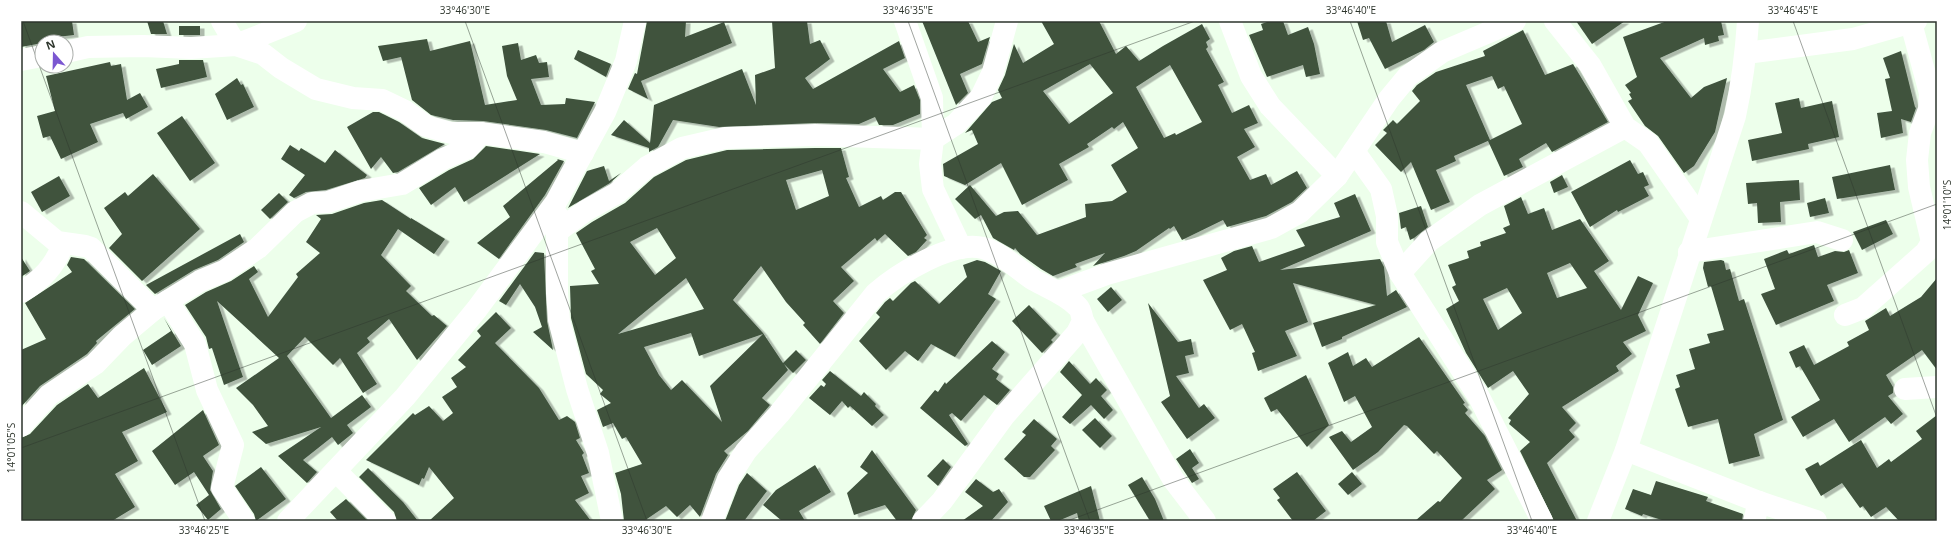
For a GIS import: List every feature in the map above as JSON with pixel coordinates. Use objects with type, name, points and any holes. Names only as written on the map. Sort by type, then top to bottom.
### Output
[{"type":"street","points":[[222,21],[236,45],[263,54],[281,68],[316,89],[353,98],[382,100],[405,111],[426,126],[451,134],[482,133],[544,142],[584,153]]},
{"type":"street","points":[[74,51],[88,48],[191,48],[236,45],[296,21]]},
{"type":"street","points":[[288,521],[405,397],[467,321],[556,202],[584,153],[604,112],[626,61],[635,21]]},
{"type":"street","points":[[905,21],[932,98],[933,139],[930,164],[933,189],[961,248]]},
{"type":"street","points":[[558,231],[585,211],[617,193],[647,167],[682,148],[725,138],[815,135],[933,139],[956,124],[981,97],[993,72],[1007,21]]},
{"type":"street","points":[[1230,21],[1251,76],[1270,106],[1337,176]]},
{"type":"street","points":[[1058,292],[1107,274],[1271,228],[1300,212],[1337,176],[1389,99],[1408,76],[1442,52],[1515,21]]},
{"type":"street","points":[[1555,21],[1590,65],[1625,127],[1648,143],[1701,219]]},
{"type":"street","points":[[1598,521],[1626,450],[1689,252],[1735,116],[1742,84],[1748,21]]},
{"type":"street","points":[[1746,53],[1853,39],[1913,22],[1933,109],[1920,133],[1917,160],[1919,187],[1932,242],[1926,252],[1863,308],[1845,315]]},
{"type":"street","points":[[21,60],[34,58]]},
{"type":"street","points":[[1400,273],[1428,241],[1480,205],[1625,127]]},
{"type":"street","points":[[21,426],[49,395],[95,364],[122,336],[161,306],[200,281],[224,271],[258,248],[295,212],[312,203],[328,202],[361,191],[402,184],[443,159],[468,148],[482,133]]},
{"type":"street","points":[[1354,151],[1381,189],[1387,216],[1387,242],[1400,273],[1479,397],[1542,521]]},
{"type":"street","points":[[556,202],[558,231],[557,293],[559,320],[577,389],[598,453],[612,521]]},
{"type":"street","points":[[21,212],[57,242],[91,248],[161,306],[195,344],[208,390],[233,445],[222,488],[244,521]]},
{"type":"street","points":[[1689,252],[1816,232],[1842,240]]},
{"type":"street","points":[[21,292],[48,272],[57,261],[63,244]]},
{"type":"street","points":[[712,521],[728,478],[746,451],[779,414],[876,293],[891,280],[912,267],[940,254],[961,248],[982,247],[1000,255],[1034,280],[1058,292],[1079,307],[1083,321],[1173,479],[1205,521]]},
{"type":"street","points":[[923,521],[942,501],[1004,416],[1077,334],[1083,321]]},
{"type":"street","points":[[1905,389],[1937,387]]},
{"type":"street","points":[[1626,450],[1757,512],[1816,521]]},
{"type":"street","points":[[336,470],[385,521]]},
{"type":"building","points":[[21,21],[72,21],[74,34],[34,34],[34,45],[21,47]]},
{"type":"building","points":[[147,21],[163,21],[167,34],[151,34]]},
{"type":"building","points":[[647,21],[686,21],[685,37],[724,22],[732,43],[641,81],[648,99],[628,89],[635,73],[637,74]]},
{"type":"building","points":[[772,21],[807,21],[810,44],[820,40],[830,59],[805,78],[813,89],[899,41],[905,58],[883,69],[900,92],[914,85],[920,100],[920,114],[893,125],[879,125],[875,117],[859,124],[815,123],[719,127],[673,120],[658,147],[649,152],[649,148],[611,135],[624,120],[650,143],[654,105],[742,69],[756,105],[755,75],[775,68]]},
{"type":"building","points":[[922,21],[968,21],[978,42],[990,37],[982,64],[960,74],[968,93],[956,105]]},
{"type":"building","points":[[1041,21],[1099,21],[1116,54],[1126,46],[1139,61],[1202,24],[1210,39],[1206,42],[1208,47],[1206,49],[1224,82],[1218,85],[1232,113],[1249,105],[1258,123],[1244,129],[1255,147],[1237,157],[1250,180],[1266,174],[1271,185],[1297,171],[1307,188],[1292,202],[1266,216],[1227,227],[1223,220],[1182,240],[1174,226],[1136,251],[1124,256],[1093,266],[1105,253],[1075,264],[1077,267],[1053,276],[1020,254],[1015,248],[1014,250],[993,238],[981,215],[975,219],[955,199],[970,185],[996,216],[1004,212],[1018,211],[1037,235],[1086,217],[1085,204],[1112,201],[1127,192],[1111,165],[1138,148],[1123,122],[1114,129],[1112,127],[1087,144],[1089,147],[1059,164],[1068,180],[1022,205],[1001,163],[965,185],[944,176],[943,164],[978,144],[972,130],[965,133],[992,102],[1002,98],[998,90],[1005,75],[1014,44],[1023,63],[1054,44]],"holes":[[[1090,64],[1113,93],[1069,124],[1043,91]],[[1170,65],[1202,122],[1176,135],[1175,133],[1164,138],[1136,87]]]},
{"type":"building","points":[[1270,21],[1283,21],[1288,35],[1308,27],[1314,44],[1320,74],[1306,77],[1303,65],[1267,77],[1249,35],[1263,30],[1261,24]]},
{"type":"building","points":[[1357,21],[1386,21],[1392,42],[1425,25],[1434,42],[1424,50],[1385,69],[1369,38],[1363,40]]},
{"type":"building","points":[[1576,21],[1625,21],[1592,44]]},
{"type":"building","points":[[1667,21],[1721,21],[1724,35],[1718,36],[1719,41],[1705,45],[1704,38],[1660,58],[1691,98],[1704,87],[1727,78],[1715,132],[1694,166],[1684,173],[1658,136],[1645,126],[1628,101],[1632,99],[1629,94],[1631,93],[1625,85],[1637,77],[1623,37]]},
{"type":"building","points":[[179,26],[200,26],[200,35],[179,35]]},
{"type":"building","points":[[1523,30],[1545,75],[1573,64],[1608,122],[1552,152],[1546,143],[1519,159],[1523,167],[1504,176],[1488,141],[1490,140],[1454,156],[1456,161],[1436,170],[1450,202],[1431,210],[1411,162],[1401,172],[1375,145],[1387,133],[1383,130],[1393,120],[1397,124],[1420,101],[1412,91],[1417,85],[1436,72],[1485,56],[1483,51]],"holes":[[[1492,76],[1498,89],[1504,86],[1522,124],[1490,140],[1466,85]]]},
{"type":"building","points":[[427,39],[430,51],[470,41],[485,105],[517,100],[507,76],[502,46],[518,43],[521,60],[536,55],[539,63],[547,62],[549,77],[531,79],[541,105],[565,104],[566,98],[595,102],[577,138],[546,130],[483,121],[453,120],[431,115],[412,100],[401,57],[383,61],[378,46]]},
{"type":"building","points":[[578,50],[611,64],[606,77],[574,59]]},
{"type":"building","points":[[1901,51],[1916,108],[1911,122],[1901,119],[1903,133],[1881,138],[1877,113],[1892,111],[1885,79],[1890,78],[1883,58]]},
{"type":"building","points":[[179,60],[203,60],[207,77],[161,88],[156,69],[179,64]]},
{"type":"building","points":[[110,62],[111,66],[121,64],[127,100],[140,93],[148,107],[126,119],[123,113],[90,124],[98,142],[61,159],[50,136],[43,138],[37,116],[55,111],[46,76],[55,74],[74,74],[74,70]]},
{"type":"building","points":[[237,78],[241,85],[243,84],[254,107],[227,120],[215,94]]},
{"type":"building","points":[[1799,98],[1801,108],[1832,101],[1839,137],[1808,144],[1809,149],[1752,161],[1748,140],[1782,133],[1775,103]]},
{"type":"building","points":[[373,112],[379,112],[399,122],[422,138],[445,144],[398,172],[393,173],[381,157],[371,169],[347,127]]},
{"type":"building","points":[[182,116],[215,163],[190,181],[157,133]]},
{"type":"building","points":[[290,145],[299,151],[301,148],[325,163],[335,150],[367,175],[365,178],[326,190],[306,192],[294,198],[289,195],[305,175],[281,159]]},
{"type":"building","points":[[486,146],[540,154],[464,202],[455,187],[431,205],[419,188],[449,170],[473,159]]},
{"type":"building","points":[[841,148],[849,177],[846,178],[859,207],[881,196],[883,200],[895,192],[901,192],[927,235],[924,238],[927,240],[916,252],[908,256],[885,234],[877,241],[875,238],[841,267],[854,281],[833,301],[844,313],[820,344],[803,325],[805,323],[786,302],[761,266],[733,300],[763,333],[783,363],[796,350],[806,360],[793,373],[784,364],[788,370],[762,398],[770,405],[748,431],[724,451],[728,455],[716,474],[700,517],[690,505],[677,517],[666,506],[644,521],[624,521],[621,494],[615,473],[642,464],[626,437],[622,439],[613,423],[603,427],[597,410],[611,403],[600,394],[603,390],[586,374],[571,318],[570,286],[599,284],[591,271],[595,269],[576,233],[625,203],[654,177],[686,160],[727,150]],"holes":[[[822,170],[829,196],[796,210],[786,180]],[[657,228],[676,258],[655,275],[630,242]],[[686,278],[704,309],[618,334]],[[691,333],[699,356],[763,334],[710,386],[722,422],[682,380],[671,390],[659,375],[644,347]]]},
{"type":"building","points":[[557,159],[564,161],[545,195],[499,259],[477,243],[510,217],[503,206],[558,160]]},
{"type":"building","points":[[1630,160],[1638,174],[1643,172],[1649,185],[1644,187],[1649,196],[1618,212],[1617,210],[1590,227],[1571,192]]},
{"type":"building","points":[[1890,165],[1895,190],[1837,199],[1832,177]]},
{"type":"building","points":[[604,166],[609,181],[621,173],[610,183],[568,208],[587,171]]},
{"type":"building","points":[[153,174],[200,229],[142,281],[109,248],[122,234],[104,208],[125,192],[128,196]]},
{"type":"building","points":[[1562,175],[1568,187],[1554,193],[1550,182]]},
{"type":"building","points":[[59,176],[70,196],[42,212],[31,192]]},
{"type":"building","points":[[1799,180],[1800,200],[1780,202],[1781,222],[1758,223],[1757,203],[1748,204],[1746,183]]},
{"type":"building","points":[[279,193],[288,202],[270,219],[261,210]]},
{"type":"building","points":[[1355,194],[1371,231],[1280,270],[1380,259],[1384,267],[1387,296],[1396,290],[1407,307],[1342,337],[1342,339],[1322,347],[1313,323],[1376,305],[1293,283],[1308,322],[1285,331],[1297,356],[1258,371],[1252,353],[1255,352],[1242,324],[1230,330],[1203,280],[1227,270],[1221,258],[1234,251],[1252,246],[1259,262],[1305,246],[1296,230],[1340,217],[1334,203]]},
{"type":"building","points":[[1521,197],[1528,214],[1544,208],[1552,230],[1580,219],[1609,261],[1594,271],[1621,310],[1638,276],[1653,283],[1638,315],[1646,331],[1623,342],[1632,354],[1616,366],[1619,371],[1562,407],[1576,423],[1569,430],[1575,437],[1547,463],[1577,521],[1554,521],[1520,451],[1530,442],[1509,424],[1511,420],[1508,418],[1529,394],[1513,371],[1488,388],[1466,353],[1446,309],[1459,301],[1452,287],[1456,285],[1448,265],[1469,258],[1467,251],[1481,246],[1480,242],[1506,233],[1503,228],[1510,225],[1504,206]],"holes":[[[1570,263],[1587,288],[1557,298],[1547,273]],[[1507,288],[1522,313],[1498,330],[1483,299]]]},
{"type":"building","points":[[1825,198],[1829,213],[1810,217],[1807,203]]},
{"type":"building","points":[[382,200],[445,239],[434,254],[398,229],[381,255],[411,286],[406,291],[432,316],[434,315],[447,326],[417,360],[389,319],[367,338],[370,342],[357,353],[377,384],[363,393],[340,358],[333,365],[305,337],[287,356],[331,418],[362,395],[371,407],[347,425],[353,433],[338,445],[332,437],[303,460],[317,472],[307,483],[278,456],[321,427],[266,444],[252,432],[268,426],[253,405],[236,388],[279,358],[217,301],[243,377],[224,385],[212,348],[209,349],[206,337],[185,305],[206,292],[231,281],[254,266],[258,272],[249,279],[268,317],[298,277],[296,274],[320,253],[306,242],[321,219],[316,215],[332,214],[364,203]]},
{"type":"building","points":[[1421,206],[1428,227],[1410,240],[1406,227],[1401,229],[1399,213]]},
{"type":"building","points":[[1886,220],[1893,234],[1862,250],[1853,232]]},
{"type":"building","points":[[240,234],[244,242],[218,260],[194,270],[155,294],[146,285]]},
{"type":"building","points":[[1814,245],[1818,257],[1835,251],[1844,252],[1849,250],[1858,273],[1827,285],[1834,301],[1776,325],[1761,294],[1775,289],[1764,259],[1787,250],[1789,254]]},
{"type":"building","points":[[535,252],[544,253],[547,321],[553,350],[533,332],[542,327],[535,307],[520,284],[506,305],[499,301]]},
{"type":"building","points":[[21,257],[30,271],[21,277]]},
{"type":"building","points":[[71,257],[84,259],[135,309],[96,341],[97,343],[87,354],[40,386],[21,407],[21,350],[46,339],[25,303],[72,272],[67,265]]},
{"type":"building","points":[[977,260],[985,262],[1001,271],[988,294],[996,299],[955,357],[931,344],[918,361],[905,351],[886,370],[859,341],[880,317],[876,313],[885,302],[890,298],[893,301],[911,283],[915,281],[939,304],[967,277],[963,265]]},
{"type":"building","points":[[1724,261],[1726,270],[1730,269],[1739,301],[1744,299],[1783,420],[1754,434],[1760,456],[1729,464],[1718,419],[1688,427],[1675,389],[1680,387],[1676,375],[1695,369],[1689,349],[1710,343],[1707,334],[1724,330],[1711,286],[1708,287],[1703,268],[1704,262]]},
{"type":"building","points":[[1937,278],[1937,370],[1922,350],[1886,375],[1893,387],[1893,393],[1888,396],[1903,414],[1891,424],[1885,417],[1849,442],[1834,419],[1803,437],[1791,417],[1820,400],[1800,366],[1796,368],[1789,352],[1804,345],[1814,365],[1849,346],[1847,342],[1869,330],[1865,321],[1886,308],[1890,316],[1921,297]]},
{"type":"building","points":[[1111,287],[1122,300],[1108,312],[1097,299]]},
{"type":"building","points":[[1148,303],[1178,342],[1191,339],[1194,354],[1185,356],[1189,373],[1176,376],[1199,408],[1204,404],[1215,418],[1187,439],[1161,402],[1170,396]]},
{"type":"building","points":[[1029,305],[1057,334],[1051,340],[1053,342],[1042,353],[1012,321]]},
{"type":"building","points":[[496,312],[511,328],[495,343],[539,388],[559,420],[567,416],[575,422],[580,438],[576,440],[584,453],[582,455],[589,473],[581,476],[589,493],[575,500],[591,521],[429,521],[454,498],[429,467],[424,479],[422,478],[419,485],[366,460],[413,413],[415,415],[429,406],[443,421],[453,413],[442,397],[457,387],[451,378],[466,367],[458,360],[481,336],[477,331]]},
{"type":"building","points":[[164,318],[181,346],[152,365],[143,350],[171,331]]},
{"type":"building","points":[[1419,337],[1465,403],[1463,404],[1468,410],[1465,413],[1485,436],[1502,470],[1487,480],[1495,489],[1461,521],[1415,521],[1438,501],[1440,502],[1462,478],[1437,451],[1434,454],[1407,426],[1404,425],[1378,452],[1353,470],[1329,437],[1342,431],[1351,442],[1372,427],[1355,396],[1344,402],[1328,363],[1348,352],[1353,366],[1366,358],[1372,367]]},
{"type":"building","points":[[992,341],[1005,352],[992,369],[999,374],[996,379],[1010,390],[997,405],[984,395],[961,421],[952,413],[949,415],[968,444],[965,446],[920,408],[935,390],[938,392],[945,382],[946,384]]},
{"type":"building","points":[[1069,361],[1090,384],[1096,378],[1107,390],[1101,396],[1113,410],[1104,419],[1091,405],[1070,424],[1062,417],[1082,395],[1060,372]]},
{"type":"building","points":[[144,368],[167,412],[122,432],[138,461],[115,474],[135,507],[112,521],[21,521],[21,438],[30,434],[57,405],[88,384],[98,398]]},
{"type":"building","points":[[830,371],[861,396],[864,392],[884,415],[872,426],[850,406],[848,408],[842,401],[830,415],[809,398],[821,385],[824,387],[826,384],[822,380]]},
{"type":"building","points":[[1306,375],[1329,425],[1307,447],[1277,409],[1271,412],[1264,398]]},
{"type":"building","points":[[203,410],[219,445],[203,456],[213,471],[210,490],[221,509],[208,520],[196,505],[209,495],[194,472],[175,485],[152,451]]},
{"type":"building","points":[[1937,415],[1937,521],[1899,521],[1886,507],[1871,517],[1863,506],[1860,508],[1842,483],[1821,496],[1805,469],[1818,462],[1820,466],[1861,440],[1877,468],[1889,459],[1891,462],[1922,439],[1916,431]]},
{"type":"building","points":[[1095,418],[1112,436],[1100,448],[1082,430]]},
{"type":"building","points":[[1034,419],[1057,439],[1051,446],[1055,450],[1030,477],[1024,477],[1004,459],[1026,435],[1022,432]]},
{"type":"building","points":[[1190,449],[1199,463],[1192,468],[1199,479],[1192,483],[1176,459]]},
{"type":"building","points":[[872,450],[916,510],[911,521],[897,521],[885,505],[854,515],[847,493],[868,473],[860,467]]},
{"type":"building","points":[[943,459],[951,467],[938,486],[927,476]]},
{"type":"building","points":[[815,465],[831,492],[799,511],[805,521],[782,521],[763,505],[776,490]]},
{"type":"building","points":[[261,467],[286,499],[256,521],[254,514],[235,486]]},
{"type":"building","points":[[368,468],[403,502],[418,521],[397,521],[394,512],[359,477]]},
{"type":"building","points":[[1297,472],[1326,511],[1313,521],[1293,521],[1277,500],[1280,498],[1273,489]]},
{"type":"building","points":[[1352,472],[1362,484],[1348,495],[1338,484]]},
{"type":"building","points":[[747,473],[767,491],[744,521],[725,521],[739,485]]},
{"type":"building","points":[[1142,477],[1155,499],[1164,521],[1150,521],[1128,485]]},
{"type":"building","points":[[976,479],[993,492],[999,489],[1008,502],[991,521],[962,521],[983,506],[965,492]]},
{"type":"building","points":[[1656,481],[1708,497],[1706,501],[1743,514],[1742,521],[1665,521],[1643,514],[1642,516],[1625,509],[1633,489],[1651,495]]},
{"type":"building","points":[[1091,486],[1100,521],[1079,521],[1077,513],[1058,521],[1051,521],[1044,506]]},
{"type":"building","points":[[346,499],[368,521],[338,521],[330,512]]}]
